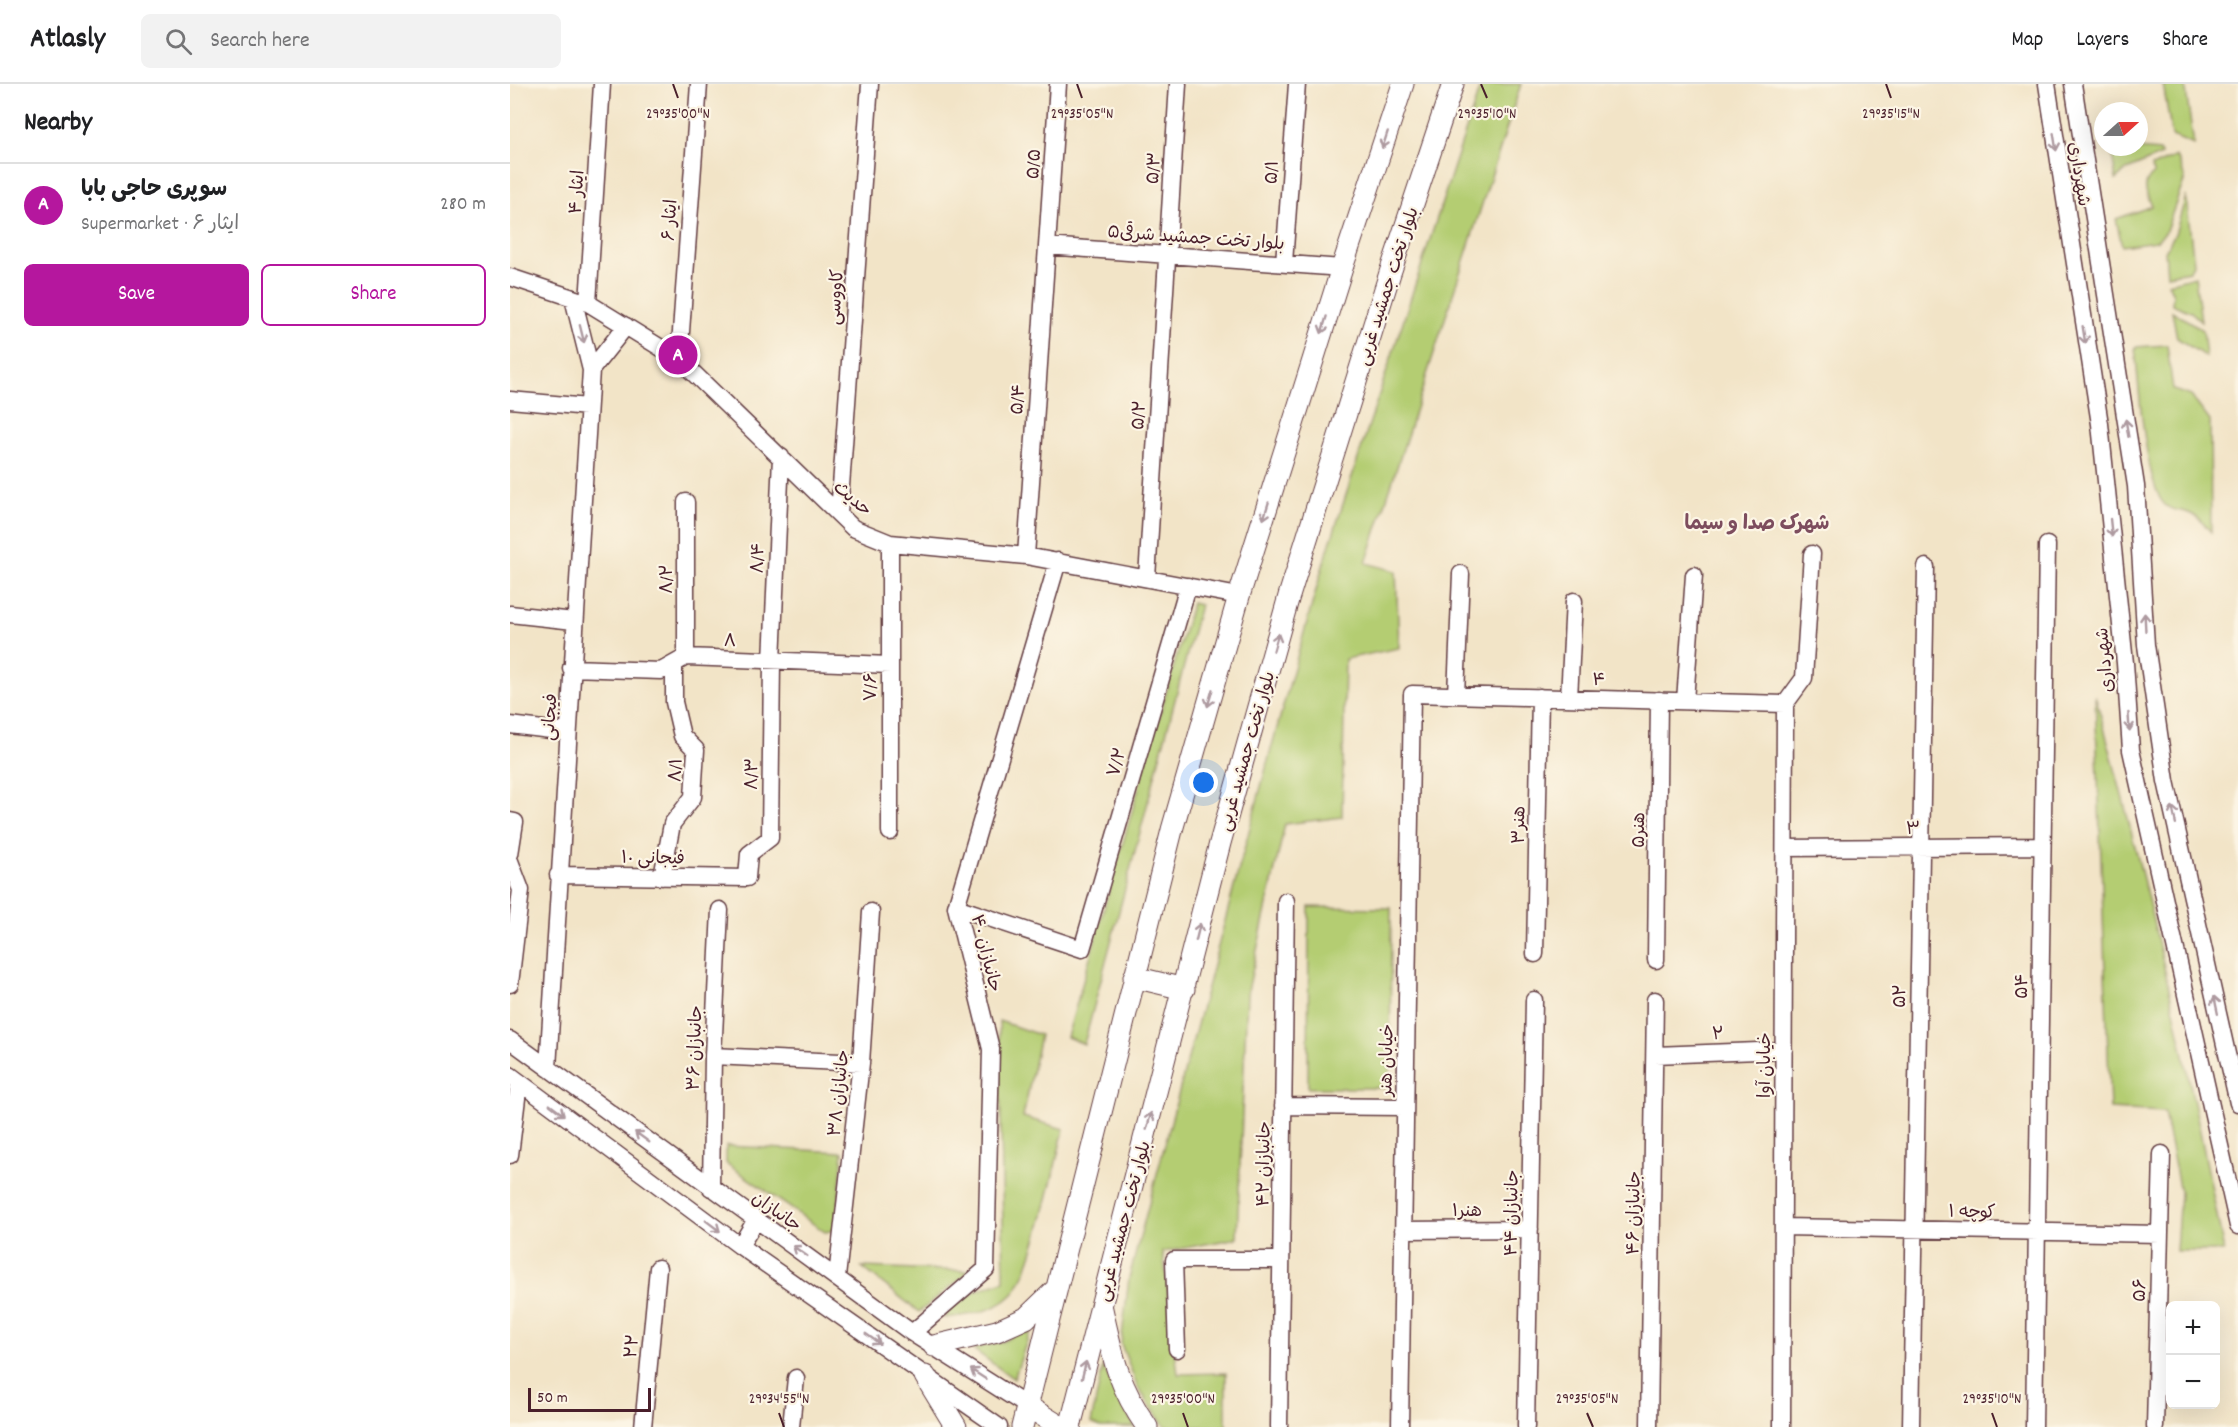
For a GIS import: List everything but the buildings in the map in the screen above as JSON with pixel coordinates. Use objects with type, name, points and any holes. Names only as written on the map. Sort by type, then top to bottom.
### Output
[{"type":"main road","points":[[1022,1427],[1054,1290],[1172,830],[1239,596],[1342,268],[1403,84]]},
{"type":"main road","name":"بلوار تخت جمشید غربی","points":[[1070,1427],[1220,843],[1289,596],[1387,282],[1453,84]]},
{"type":"main road","points":[[1134,977],[1184,988]]},
{"type":"main road","points":[[934,1346],[997,1331],[1026,1318],[1054,1290]]},
{"type":"main road","points":[[1101,1304],[1115,1371],[1134,1407],[1148,1427]]},
{"type":"main road","points":[[925,1376],[956,1427]]},
{"type":"main road","points":[[1027,1406],[1061,1427]]},
{"type":"street","name":"ایثار ۴","points":[[591,370],[580,300],[602,84]]},
{"type":"street","name":"ایثار ۶","points":[[679,359],[699,84]]},
{"type":"street","name":"کاووسی","points":[[839,514],[870,84]]},
{"type":"street","name":"۵/۵","points":[[1047,246],[1058,84]]},
{"type":"street","name":"۵/۳","points":[[1168,255],[1178,84]]},
{"type":"street","name":"۵/۱","points":[[1284,263],[1297,84]]},
{"type":"street","name":"شهرداری","points":[[2047,84],[2100,424],[2125,663],[2131,750],[2238,1226]]},
{"type":"street","name":"شهرداری","points":[[2073,84],[2136,486],[2146,645],[2166,781],[2238,1103]]},
{"type":"street","name":"بلوار تخت جمشید شرقی۵","points":[[1047,246],[1342,268]]},
{"type":"street","name":"۵/۴","points":[[1026,556],[1047,246]]},
{"type":"street","name":"۵/۲","points":[[1147,579],[1168,255]]},
{"type":"street","name":"حدیث","points":[[510,277],[580,300],[679,359],[853,528],[890,543],[1026,556],[1239,596]]},
{"type":"street","points":[[591,370],[626,326]]},
{"type":"street","name":"فیجانی","points":[[548,1068],[558,875],[591,370]]},
{"type":"street","points":[[510,400],[588,407]]},
{"type":"street","name":"۸/۴","points":[[772,661],[781,457]]},
{"type":"street","name":"۸/۲","points":[[680,661],[686,501]]},
{"type":"street","name":"۷/۶","points":[[890,543],[890,832]]},
{"type":"street","name":"۵۴","points":[[2034,1427],[2047,545]]},
{"type":"street","points":[[1785,704],[1804,678],[1812,554]]},
{"type":"street","name":"۴۰ جانبازان","points":[[912,1333],[987,1269],[991,1049],[956,908],[1058,561]]},
{"type":"street","name":"۵۲","points":[[1911,1427],[1926,567]]},
{"type":"street","points":[[1456,695],[1461,574]]},
{"type":"street","points":[[1685,701],[1694,575]]},
{"type":"street","name":"۷/۲","points":[[956,908],[1082,949],[1188,586]]},
{"type":"street","points":[[1569,698],[1574,601]]},
{"type":"street","points":[[510,614],[574,621]]},
{"type":"street","name":"۸","points":[[571,668],[661,671],[680,661],[890,665]]},
{"type":"street","name":"۸/۱","points":[[662,877],[672,824],[693,797],[696,750],[682,736],[674,702],[680,661]]},
{"type":"street","name":"۸/۳","points":[[747,878],[749,854],[770,838],[772,661]]},
{"type":"street","name":"۴","points":[[1412,694],[1785,704]]},
{"type":"street","name":"خیابان هنر","points":[[1400,1427],[1412,694]]},
{"type":"street","name":"هنر۳","points":[[1535,954],[1540,697]]},
{"type":"street","name":"هنر۵","points":[[1656,960],[1659,700]]},
{"type":"street","name":"خیابان آوا","points":[[1782,1427],[1785,704]]},
{"type":"street","points":[[510,725],[567,732]]},
{"type":"street","points":[[510,821],[515,822],[510,854]]},
{"type":"street","name":"۳","points":[[1785,849],[2042,846]]},
{"type":"street","points":[[510,861],[521,890],[510,984]]},
{"type":"street","name":"فیجانی ۱۰","points":[[558,875],[747,878]]},
{"type":"street","name":"۴۲ جانبازان","points":[[1279,1427],[1286,902]]},
{"type":"street","name":"۳۶ جانبازان","points":[[711,1188],[712,1056],[720,910]]},
{"type":"street","name":"۳۸ جانبازان","points":[[837,1277],[861,1063],[871,912]]},
{"type":"street","name":"۴۴ جانبازان","points":[[1527,1427],[1534,1000]]},
{"type":"street","name":"۴۶ جانبازان","points":[[1649,1427],[1655,1000]]},
{"type":"street","name":"جانبازان","points":[[510,1040],[912,1333],[1027,1406]]},
{"type":"street","name":"۲","points":[[1654,1055],[1784,1050]]},
{"type":"street","points":[[712,1056],[861,1063]]},
{"type":"street","points":[[510,1155],[514,1078]]},
{"type":"street","points":[[514,1078],[740,1246],[999,1427]]},
{"type":"street","points":[[1283,1106],[1405,1107]]},
{"type":"street","name":"۵۶","points":[[2155,1427],[2162,1154]]},
{"type":"street","points":[[740,1246],[756,1220]]},
{"type":"street","name":"کوچه ۱","points":[[1783,1227],[2160,1234]]},
{"type":"street","name":"هنر۱","points":[[1403,1230],[1530,1229]]},
{"type":"street","points":[[1177,1348],[1174,1260],[1281,1260]]},
{"type":"street","name":"۲۲","points":[[643,1427],[658,1268]]},
{"type":"street","points":[[791,1427],[796,1378]]},
{"type":"green space","points":[[1481,84],[1521,84],[1366,563],[1396,571],[1399,648],[1345,659],[1342,817],[1285,824],[1247,995],[1237,1238],[1163,1252],[1178,1374],[1226,1373],[1226,1427],[1165,1427],[1138,1388],[1121,1344],[1129,1278],[1273,742],[1324,562]]},
{"type":"green space","points":[[2163,84],[2185,84],[2194,145],[2172,136]]},
{"type":"green space","points":[[2148,150],[2160,151],[2161,155],[2125,171],[2116,180],[2112,156],[2148,156]]},
{"type":"green space","points":[[2176,156],[2185,178],[2165,233],[2156,241],[2122,246],[2116,219],[2152,206],[2146,186],[2153,174],[2152,167]]},
{"type":"green space","points":[[2186,196],[2194,264],[2189,271],[2167,275],[2165,251],[2175,234]]},
{"type":"green space","points":[[2195,276],[2201,321],[2191,312],[2172,304],[2173,294],[2168,283]]},
{"type":"green space","points":[[2172,311],[2203,330],[2206,357],[2177,338]]},
{"type":"green space","points":[[2167,345],[2173,390],[2191,396],[2210,421],[2211,532],[2194,515],[2165,505],[2152,477],[2144,430],[2135,347]]},
{"type":"green space","points":[[1192,603],[1200,605],[1084,1044],[1067,1037]]},
{"type":"green space","points":[[2095,695],[2132,833],[2165,972],[2224,1251],[2176,1251],[2180,1192],[2164,1112],[2110,1109]]},
{"type":"green space","points":[[1309,907],[1391,908],[1390,1088],[1308,1088]]},
{"type":"green space","points":[[999,1021],[1040,1035],[1023,1117],[1064,1129],[1035,1242],[1020,1283],[1005,1301],[989,1309],[944,1318],[953,1304],[961,1298],[1004,1281]]},
{"type":"green space","points":[[726,1146],[843,1152],[836,1230],[825,1232],[726,1163]]},
{"type":"green space","points":[[862,1267],[970,1271],[919,1312]]},
{"type":"green space","points":[[1032,1326],[1014,1379],[973,1349],[1002,1342]]},
{"type":"green space","points":[[1103,1366],[1135,1427],[1101,1427],[1091,1423]]},
{"type":"place","name":"سوپری حاجی بابا","points":[[678,355]]},
{"type":"district","name":"شهرک صدا و سیما","points":[[1757,522]]}]
